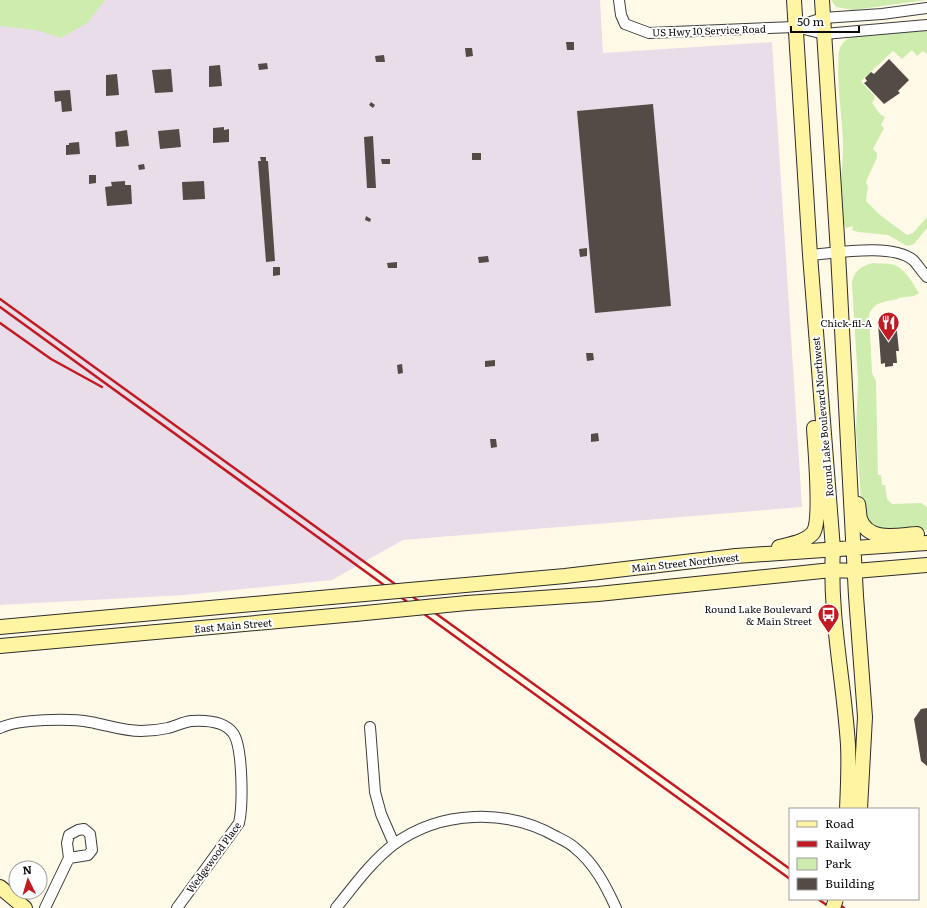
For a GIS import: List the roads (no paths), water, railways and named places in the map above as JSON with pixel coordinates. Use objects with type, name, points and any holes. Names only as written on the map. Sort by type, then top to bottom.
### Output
[{"type":"main road","name":"Round Lake Boulevard Northwest","points":[[794,0],[810,255],[833,549],[832,570],[835,626],[848,744],[849,769],[847,808]]},
{"type":"main road","points":[[822,0],[838,253],[853,549],[865,716],[860,808]]},
{"type":"main road","points":[[761,555],[771,548],[803,541],[814,532],[818,516],[814,413],[820,388]]},
{"type":"main road","points":[[849,459],[855,473],[860,520],[865,527],[875,534],[882,536],[927,533]]},
{"type":"main road","name":"Main Street Northwest","points":[[444,587],[761,555],[927,543]]},
{"type":"main road","points":[[832,570],[855,572],[927,565]]},
{"type":"main road","name":"East Main Street","points":[[0,646],[467,603],[598,594],[832,570]]},
{"type":"main road","name":"East Main Street","points":[[0,627],[444,587]]},
{"type":"main road","points":[[0,887],[25,908]]},
{"type":"street","name":"US Hwy 10 Service Road","points":[[619,0],[621,15],[625,24],[649,33],[796,27]]},
{"type":"street","points":[[796,27],[823,18],[882,14],[927,8]]},
{"type":"street","points":[[796,27],[824,34],[927,25]]},
{"type":"street","points":[[810,255],[877,251],[897,253],[912,260],[927,277]]},
{"type":"street","name":"Wedgewood Place","points":[[0,728],[16,724],[72,720],[92,722],[124,730],[141,731],[168,728],[190,721],[206,721],[222,724],[234,734],[242,782],[242,809],[239,823],[177,908]]},
{"type":"street","points":[[370,727],[375,792],[381,814],[394,844]]},
{"type":"street","points":[[336,908],[371,863],[394,844],[431,825],[469,817],[489,817],[524,823],[546,831],[575,848],[599,875],[616,908]]},
{"type":"street","points":[[45,908],[69,858]]},
{"type":"railway","points":[[0,299],[789,868]]},
{"type":"railway","points":[[0,307],[789,878]]},
{"type":"railway","points":[[0,323],[51,359],[102,387]]},
{"type":"railway","points":[[819,900],[831,908]]},
{"type":"railway","points":[[832,900],[844,908]]},
{"type":"place","name":"Chick-fil-A","points":[[888,342]]},
{"type":"place","name":"Round Lake Boulevard & Main Street","points":[[828,634]]}]
